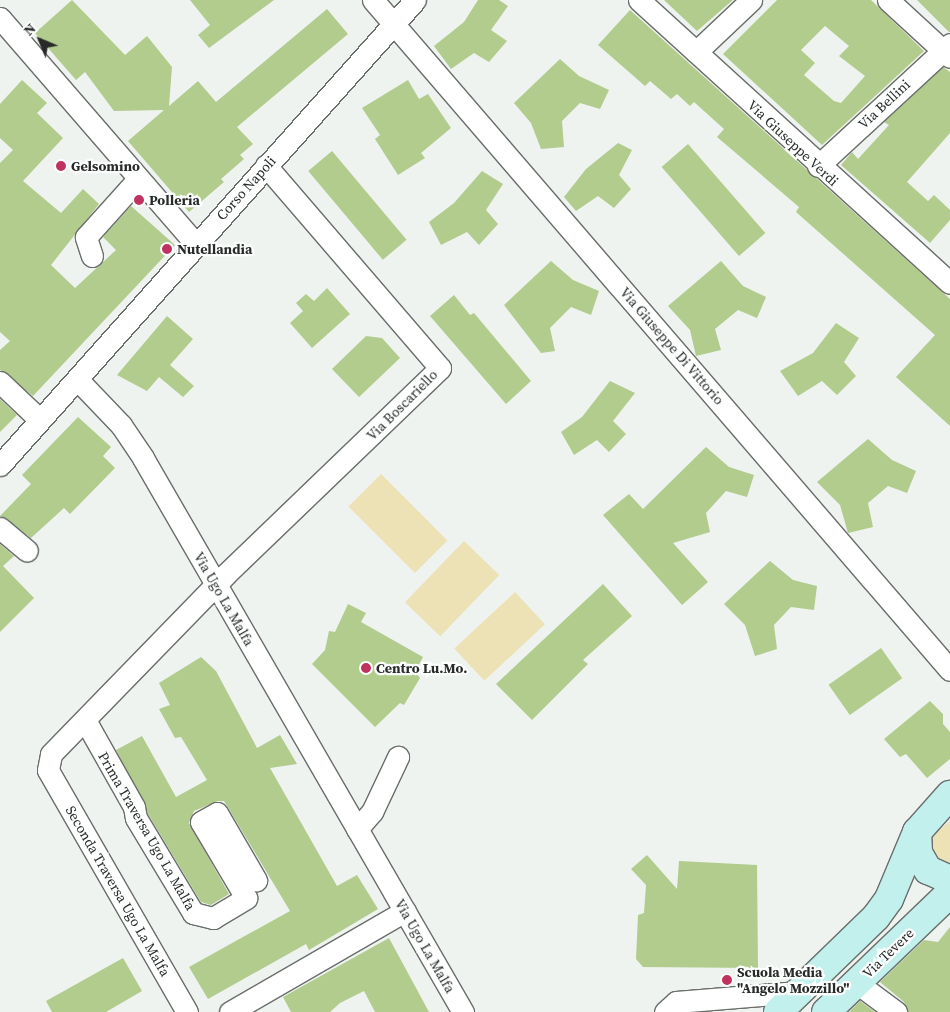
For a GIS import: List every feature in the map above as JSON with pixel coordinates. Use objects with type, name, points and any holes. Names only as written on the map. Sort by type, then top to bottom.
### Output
[{"type":"street","points":[[373,0],[393,24]]},
{"type":"street","name":"Corso Napoli","points":[[0,466],[415,0]]},
{"type":"street","name":"Via Giuseppe Verdi","points":[[639,0],[818,166],[950,283]]},
{"type":"street","points":[[696,52],[751,0]]},
{"type":"street","points":[[888,0],[948,50]]},
{"type":"street","name":"Via Giuseppe Di Vittorio","points":[[393,24],[950,670]]},
{"type":"street","points":[[4,30],[196,244]]},
{"type":"street","name":"Via Bellini","points":[[818,166],[948,50]]},
{"type":"street","name":"Via Boscariello","points":[[215,586],[440,368],[266,166]]},
{"type":"street","points":[[92,256],[86,237],[138,180]]},
{"type":"street","name":"Via Ugo La Malfa","points":[[77,379],[121,425],[139,452],[463,1012]]},
{"type":"street","points":[[0,382],[40,420]]},
{"type":"street","points":[[0,528],[27,551]]},
{"type":"street","points":[[85,720],[215,586]]},
{"type":"street","name":"Seconda Traversa Ugo La Malfa","points":[[85,720],[50,754],[48,770],[187,1012]]},
{"type":"street","name":"Prima Traversa Ugo La Malfa","points":[[85,720],[136,818],[193,913],[213,918],[246,898],[201,822],[218,813],[256,880]]},
{"type":"street","points":[[357,829],[372,812],[398,757]]},
{"type":"street","points":[[778,1012],[876,917],[889,899],[917,832],[950,795]]},
{"type":"street","points":[[917,832],[918,853],[928,870],[950,880]]},
{"type":"street","name":"Via Tevere","points":[[826,1012],[950,893]]},
{"type":"street","points":[[230,1012],[405,911]]},
{"type":"street","points":[[857,983],[896,1012]]},
{"type":"street","points":[[664,1012],[676,1002],[798,992]]},
{"type":"shaded area","points":[[381,474],[447,540],[415,573],[348,507]]},
{"type":"shaded area","points":[[464,541],[499,575],[440,636],[405,602]]},
{"type":"shaded area","points":[[515,592],[545,624],[484,681],[454,649]]},
{"type":"shaded area","points":[[950,821],[950,863],[939,858],[931,846],[934,835]]},
{"type":"building","points":[[72,0],[125,55],[147,36],[172,67],[169,106],[198,81],[216,102],[327,9],[348,34],[237,127],[253,144],[240,155],[244,159],[221,179],[224,182],[189,212],[128,141],[164,110],[114,111],[85,72],[76,80],[35,33]]},
{"type":"building","points":[[190,0],[274,0],[209,48],[198,35],[210,25]]},
{"type":"building","points":[[478,0],[499,0],[508,6],[491,30],[507,41],[489,62],[474,53],[451,69],[434,46],[464,22]]},
{"type":"building","points":[[664,0],[733,0],[697,31]]},
{"type":"building","points":[[777,0],[871,0],[924,51],[822,145],[723,54]],"holes":[[[825,26],[849,46],[839,56],[865,76],[841,103],[834,101],[804,75],[815,63],[801,50]]]},
{"type":"building","points":[[917,0],[950,0],[950,32],[949,32]]},
{"type":"building","points":[[630,10],[950,299],[950,426],[896,377],[935,335],[796,212],[799,207],[717,137],[724,129],[694,102],[690,106],[677,94],[671,99],[650,81],[645,86],[598,45]]},
{"type":"building","points":[[560,59],[579,76],[609,90],[600,109],[580,103],[562,121],[564,147],[541,149],[531,123],[514,103]]},
{"type":"building","points":[[943,67],[950,72],[950,133],[907,182],[928,201],[934,195],[950,210],[950,220],[930,243],[841,165],[852,152],[858,159],[889,125],[884,122]]},
{"type":"building","points":[[22,80],[47,103],[37,113],[63,138],[23,181],[61,213],[83,189],[99,204],[51,265],[75,288],[116,250],[103,237],[131,206],[175,245],[33,396],[0,370],[0,350],[10,341],[0,332],[0,163],[13,150],[0,138],[0,104]]},
{"type":"building","points":[[408,80],[419,99],[428,94],[451,128],[421,153],[425,158],[398,175],[375,139],[380,135],[362,108]]},
{"type":"building","points":[[618,143],[632,150],[619,175],[631,189],[614,208],[598,196],[576,211],[564,197],[586,169]]},
{"type":"building","points":[[688,144],[765,233],[739,256],[662,167]]},
{"type":"building","points":[[332,151],[407,240],[383,260],[308,171]]},
{"type":"building","points":[[482,171],[503,184],[486,210],[498,224],[479,245],[467,232],[441,245],[429,222],[454,203]]},
{"type":"building","points":[[551,261],[573,280],[599,291],[591,315],[571,307],[550,328],[555,351],[541,353],[504,305]]},
{"type":"building","points":[[721,261],[743,286],[766,297],[757,318],[738,310],[715,329],[721,350],[696,356],[690,330],[668,306]]},
{"type":"building","points":[[327,288],[350,314],[312,348],[290,323],[303,311],[296,303],[306,294],[314,301]]},
{"type":"building","points":[[454,295],[470,315],[474,313],[531,381],[506,404],[430,316]]},
{"type":"building","points":[[167,316],[193,339],[170,365],[194,386],[183,397],[159,377],[147,391],[117,375]]},
{"type":"building","points":[[836,323],[859,338],[844,362],[856,376],[837,395],[822,381],[798,396],[780,371],[813,353]]},
{"type":"building","points":[[366,336],[382,338],[400,358],[359,397],[332,369]]},
{"type":"building","points":[[610,381],[635,393],[613,421],[626,434],[609,452],[597,440],[574,455],[561,432],[582,417]]},
{"type":"building","points":[[0,399],[17,415],[0,432]]},
{"type":"building","points":[[78,417],[111,447],[103,456],[115,468],[70,514],[64,508],[31,538],[0,516],[31,484],[22,475]]},
{"type":"building","points":[[868,439],[892,460],[916,471],[907,493],[888,486],[868,503],[873,527],[848,533],[840,505],[817,482]]},
{"type":"building","points":[[706,447],[729,467],[754,475],[747,497],[726,491],[706,513],[710,532],[673,543],[708,582],[682,605],[603,515],[629,494],[643,509]]},
{"type":"building","points":[[0,544],[14,556],[3,566],[34,598],[0,632]]},
{"type":"building","points":[[770,561],[793,580],[817,586],[814,610],[791,607],[774,625],[777,649],[755,656],[745,625],[724,604]]},
{"type":"building","points":[[603,584],[632,616],[583,660],[588,664],[532,720],[496,684]]},
{"type":"building","name":"Centro Lu.Mo.","points":[[348,604],[366,613],[361,622],[423,657],[415,672],[420,678],[404,705],[400,703],[375,727],[312,664],[325,650],[329,631],[335,632]]},
{"type":"building","points":[[881,648],[902,678],[850,715],[829,685]]},
{"type":"building","points":[[201,657],[216,671],[257,748],[280,735],[297,764],[270,768],[337,886],[357,875],[378,909],[309,950],[306,944],[208,999],[189,967],[290,911],[224,801],[218,801],[194,811],[189,823],[229,894],[211,905],[201,902],[148,814],[116,750],[142,736],[176,797],[207,780],[181,737],[175,738],[159,709],[170,705],[159,683]]},
{"type":"building","points":[[930,701],[943,714],[943,724],[950,732],[950,759],[927,778],[906,754],[900,757],[884,739]]},
{"type":"building","points":[[647,855],[677,889],[679,861],[757,865],[758,968],[643,967],[636,959],[638,915],[644,913],[646,885],[631,869]]},
{"type":"building","points":[[950,927],[950,1012],[908,1012],[904,1002],[880,982],[924,940],[938,942]]},
{"type":"building","points":[[389,938],[429,1012],[375,1012],[364,991],[340,1003],[330,1012],[291,1012],[283,997]]},
{"type":"building","points":[[123,958],[142,991],[106,1012],[52,1012],[46,1001]]},
{"type":"building","points":[[860,1001],[875,1012],[849,1012]]},
{"type":"place","name":"Gelsomino","points":[[61,166]]},
{"type":"place","name":"Polleria","points":[[139,200]]},
{"type":"place","name":"Nutellandia","points":[[167,249]]},
{"type":"place","name":"Centro Lu.Mo.","points":[[366,668]]},
{"type":"place","name":"Scuola Media \"Angelo Mozzillo\"","points":[[727,980]]}]
